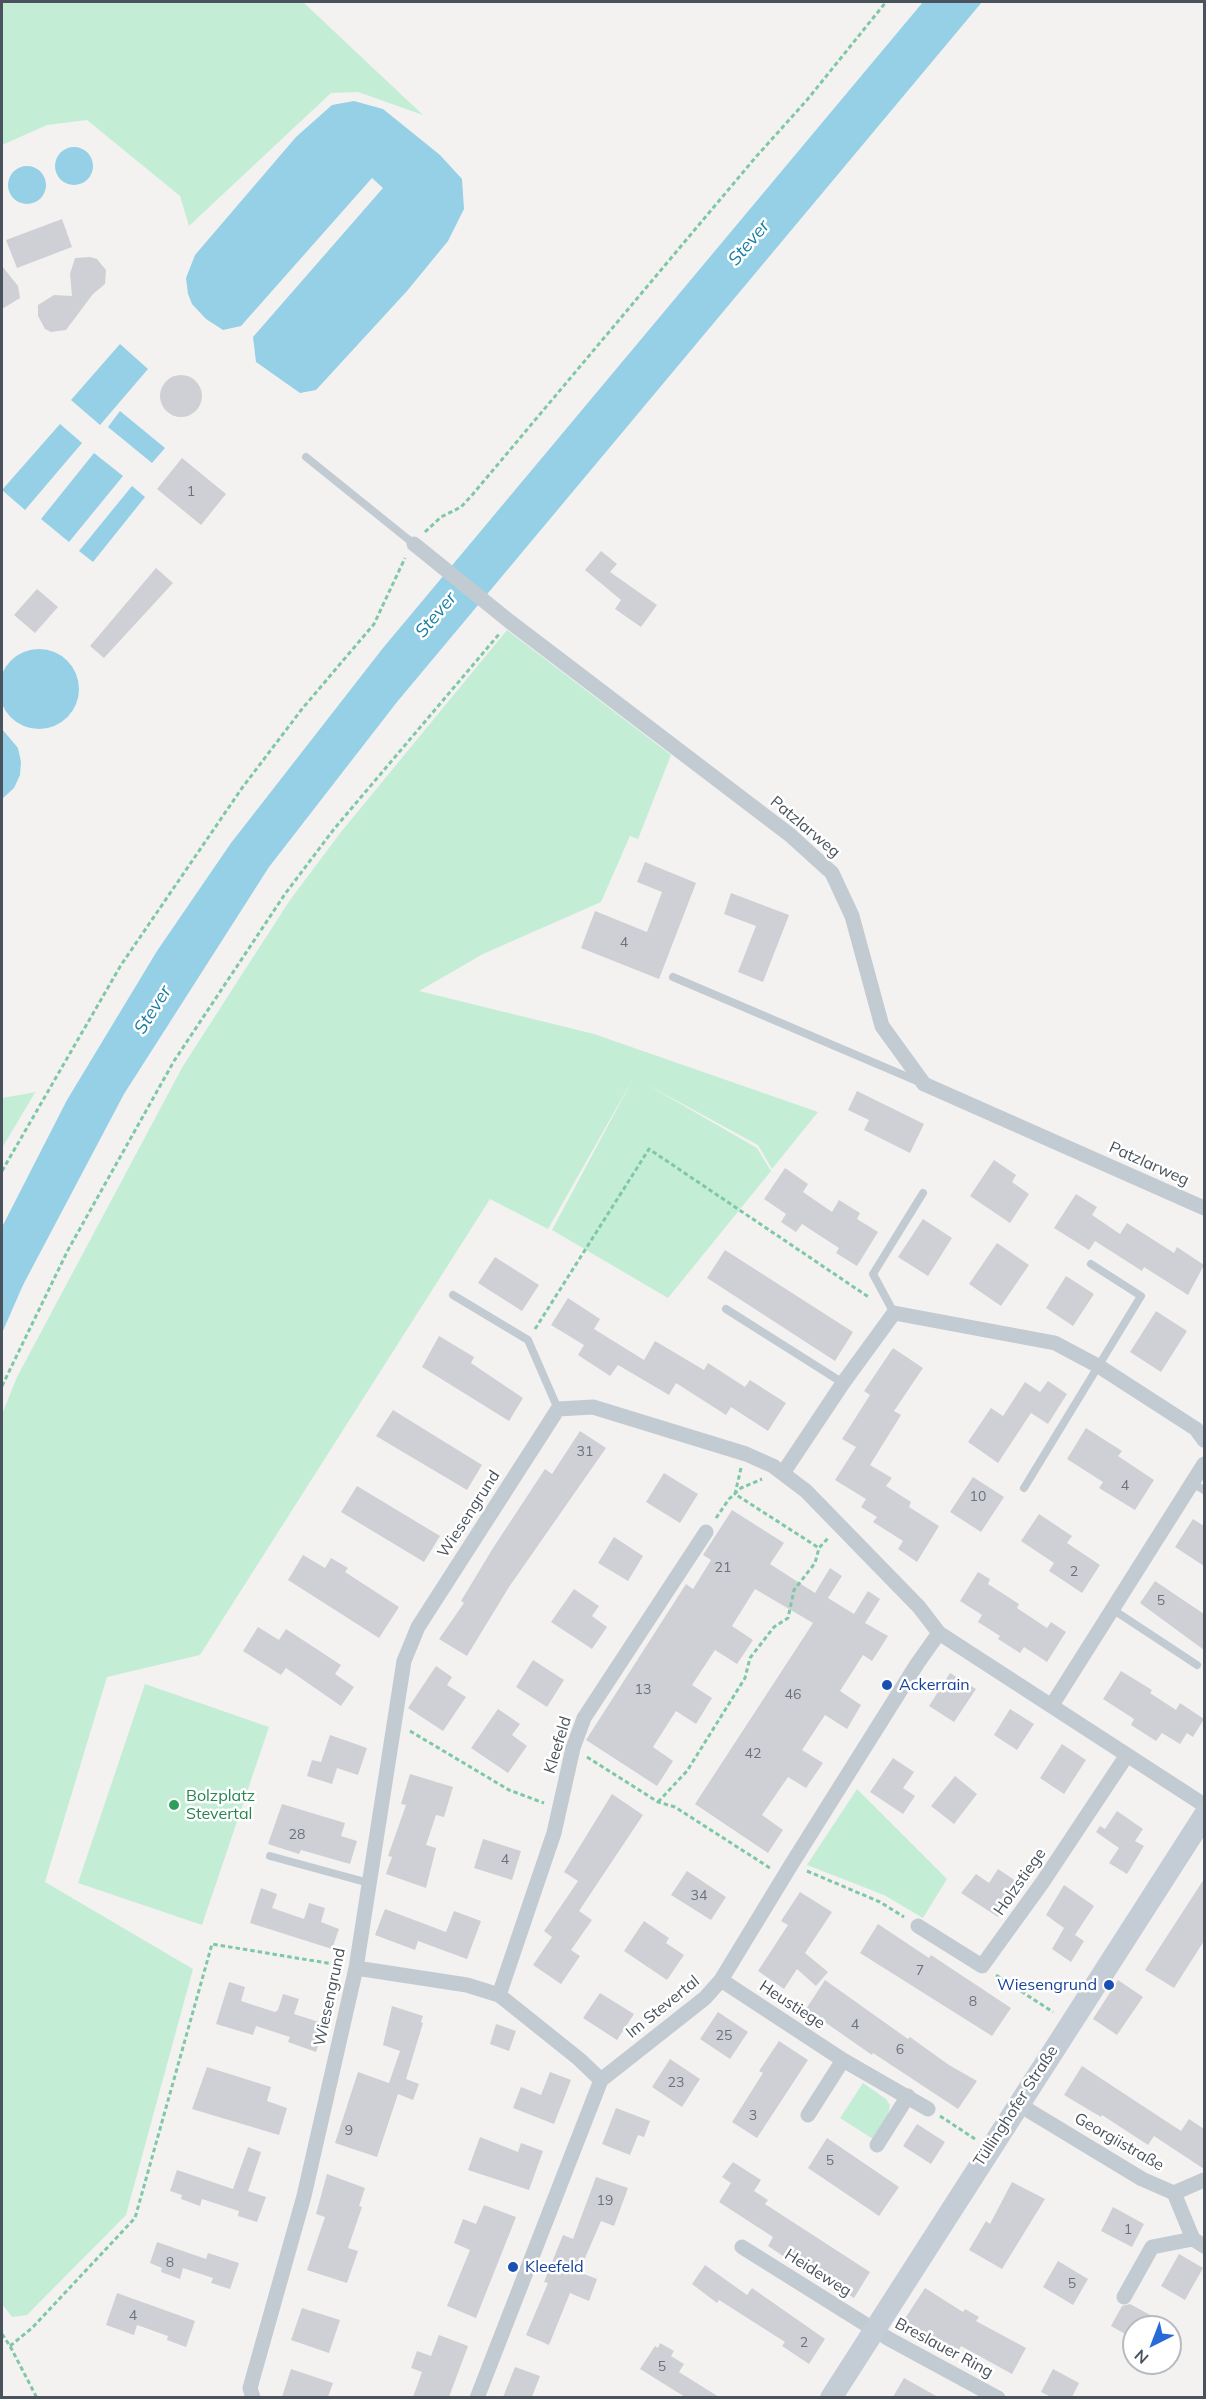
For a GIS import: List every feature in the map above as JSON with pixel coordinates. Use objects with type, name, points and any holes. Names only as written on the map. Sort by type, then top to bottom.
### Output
[{"type":"main road","name":"Tüllinghofer Straße","points":[[831,2397],[1204,1816]]},
{"type":"street","name":"Patzlarweg","points":[[419,548],[496,611],[790,835],[831,873],[852,916],[882,1026],[924,1084],[1204,1208]]},
{"type":"street","points":[[778,1469],[894,1313],[1056,1343],[1100,1367],[1196,1429],[1204,1440]]},
{"type":"street","points":[[558,1409],[593,1407],[746,1454],[778,1469],[839,1525],[919,1606],[939,1633],[1204,1805]]},
{"type":"street","name":"Wiesengrund","points":[[253,2397],[250,2388],[304,2196],[356,1968],[404,1661],[418,1627],[558,1409]]},
{"type":"street","points":[[1052,1705],[1112,1609],[1198,1486],[1204,1464]]},
{"type":"street","name":"Kleefeld","points":[[499,1995],[560,1808],[573,1748],[584,1718],[706,1532]]},
{"type":"street","name":"Im Stevertal","points":[[601,2080],[705,1998],[721,1980],[917,1664],[939,1633]]},
{"type":"street","name":"Holzstiege","points":[[982,1966],[1042,1883],[1127,1755]]},
{"type":"street","points":[[918,1926],[982,1966]]},
{"type":"street","points":[[356,1968],[467,1985],[499,1995],[579,2059],[601,2080],[477,2397]]},
{"type":"street","name":"Heustiege","points":[[721,1980],[843,2060],[928,2109]]},
{"type":"street","points":[[808,2115],[843,2060]]},
{"type":"street","points":[[876,2145],[908,2096]]},
{"type":"street","name":"Georgiistraße","points":[[1018,2104],[1142,2179],[1174,2193],[1204,2180]]},
{"type":"street","points":[[1124,2297],[1152,2247],[1199,2242],[1174,2193]]},
{"type":"street","name":"Heideweg","points":[[742,2247],[874,2330]]},
{"type":"street","name":"Breslauer Ring","points":[[874,2330],[998,2397]]},
{"type":"lane","points":[[306,457],[419,548]]},
{"type":"lane","points":[[673,978],[924,1084]]},
{"type":"lane","points":[[894,1313],[873,1274],[923,1193]]},
{"type":"lane","points":[[1024,1488],[1100,1367],[1141,1296],[1091,1264]]},
{"type":"lane","points":[[453,1295],[528,1340],[558,1409]]},
{"type":"lane","points":[[726,1309],[843,1383]]},
{"type":"lane","points":[[1112,1609],[1197,1665]]},
{"type":"lane","points":[[270,1856],[369,1883]]},
{"type":"path","points":[[2,1171],[121,966],[242,788],[302,709],[374,624],[406,554],[419,548],[432,524],[460,507],[473,494],[747,167],[792,118],[886,2]]},
{"type":"path","points":[[2,1386],[68,1250],[174,1061],[266,924],[334,829],[509,621]]},
{"type":"path","points":[[528,1340],[649,1149],[894,1313]]},
{"type":"path","points":[[735,1494],[746,1454]]},
{"type":"path","points":[[706,1532],[735,1494],[749,1483],[761,1480],[778,1469]]},
{"type":"path","points":[[735,1494],[819,1548]]},
{"type":"path","points":[[658,1802],[687,1771],[745,1678],[750,1658],[774,1627],[788,1618],[794,1590],[815,1563],[819,1548],[839,1525]]},
{"type":"path","points":[[394,1721],[509,1790],[560,1808]]},
{"type":"path","points":[[573,1748],[658,1802],[675,1807],[787,1871],[880,1902],[918,1926]]},
{"type":"path","points":[[10,2346],[32,2328],[135,2218],[212,1944],[356,1968]]},
{"type":"path","points":[[982,1966],[1070,2023]]},
{"type":"path","points":[[928,2109],[989,2148]]},
{"type":"path","points":[[2,2334],[37,2397]]},
{"type":"green space","points":[[2,2],[303,2],[423,115],[358,92],[331,93],[189,226],[180,196],[87,120],[47,125],[2,145]]},
{"type":"green space","points":[[507,630],[671,755],[638,839],[630,836],[601,902],[483,954],[419,991],[594,1034],[818,1112],[772,1169],[758,1145],[646,1084],[757,1148],[771,1171],[668,1298],[552,1230],[634,1077],[548,1229],[490,1199],[200,1655],[107,1677],[45,1882],[193,1969],[126,2215],[27,2315],[12,2317],[2,2304],[2,1414],[17,1377],[183,1066],[246,968],[290,900],[341,832]]},
{"type":"green space","points":[[35,1092],[2,1148],[2,1098]]},
{"type":"green space","name":"Bolzplatz Stevertal","points":[[145,1684],[269,1727],[202,1925],[78,1883]]},
{"type":"green space","points":[[857,1789],[947,1879],[923,1918],[884,1895],[807,1865]]},
{"type":"green space","points":[[863,2083],[886,2099],[890,2105],[888,2115],[873,2139],[840,2118]]},
{"type":"water","name":"Stever","points":[[923,2],[982,2],[397,702],[269,867],[124,1094],[23,1285],[2,1333],[2,1227],[67,1100],[157,951],[231,843],[383,648]]},
{"type":"water","points":[[354,101],[383,109],[440,155],[462,179],[464,209],[448,241],[407,291],[316,390],[300,393],[256,362],[253,337],[383,188],[372,178],[241,326],[223,330],[206,319],[192,304],[186,278],[195,255],[296,137],[332,105]]},
{"type":"water","points":[[74,147],[87,153],[93,166],[87,179],[74,185],[61,179],[55,166],[61,153]]},
{"type":"water","points":[[27,166],[40,172],[46,185],[40,198],[27,204],[14,198],[8,185],[14,172]]},
{"type":"water","points":[[120,344],[148,369],[100,425],[71,400]]},
{"type":"water","points":[[120,411],[165,448],[152,463],[108,427]]},
{"type":"water","points":[[60,424],[82,443],[25,510],[2,490]]},
{"type":"water","points":[[94,453],[123,476],[69,542],[41,519]]},
{"type":"water","points":[[132,486],[145,497],[93,562],[79,551]]},
{"type":"water","points":[[39,649],[54,652],[67,661],[76,674],[79,689],[76,704],[67,717],[54,726],[39,729],[24,726],[11,717],[2,704],[-1,689],[2,674],[11,661],[24,652]]},
{"type":"water","points":[[2,729],[18,748],[21,762],[20,775],[14,788],[2,799]]},
{"type":"building","points":[[62,219],[72,247],[17,268],[6,240]]},
{"type":"building","points":[[75,258],[97,259],[106,270],[105,284],[93,294],[66,330],[51,332],[45,329],[38,316],[38,305],[54,295],[72,296],[70,274]]},
{"type":"building","points":[[2,266],[18,286],[20,298],[2,309]]},
{"type":"building","points":[[181,375],[189,376],[196,381],[201,388],[201,404],[196,411],[189,416],[181,417],[173,416],[166,411],[161,404],[160,396],[161,388],[166,381],[173,376]]},
{"type":"building","points":[[182,458],[226,494],[201,525],[157,489]]},
{"type":"building","points":[[601,551],[617,564],[610,572],[657,605],[641,627],[615,609],[621,600],[585,570]]},
{"type":"building","points":[[156,568],[173,583],[104,658],[90,646]]},
{"type":"building","points":[[37,589],[58,607],[35,633],[14,615]]},
{"type":"building","points":[[645,862],[696,883],[659,979],[581,948],[595,911],[647,932],[662,892],[637,882]]},
{"type":"building","points":[[731,893],[789,915],[763,982],[738,972],[756,926],[724,914]]},
{"type":"building","points":[[857,1091],[924,1124],[910,1153],[864,1130],[869,1120],[848,1110]]},
{"type":"building","points":[[994,1160],[1016,1175],[1012,1182],[1029,1194],[1010,1223],[970,1196]]},
{"type":"building","points":[[785,1168],[808,1184],[803,1192],[832,1212],[839,1200],[860,1213],[857,1219],[878,1232],[857,1266],[836,1253],[839,1248],[802,1224],[796,1232],[781,1222],[786,1214],[764,1199]]},
{"type":"building","points":[[1076,1194],[1097,1207],[1092,1215],[1120,1234],[1127,1223],[1174,1253],[1177,1247],[1204,1265],[1188,1295],[1144,1267],[1142,1271],[1095,1241],[1089,1250],[1054,1228]]},
{"type":"building","points":[[923,1219],[952,1238],[928,1276],[898,1257]]},
{"type":"building","points":[[997,1243],[1029,1265],[1001,1306],[969,1284]]},
{"type":"building","points":[[725,1250],[853,1332],[835,1361],[707,1278]]},
{"type":"building","points":[[495,1257],[539,1285],[522,1311],[478,1283]]},
{"type":"building","points":[[1066,1276],[1094,1294],[1073,1326],[1046,1308]]},
{"type":"building","points":[[568,1298],[600,1319],[594,1329],[644,1360],[655,1341],[704,1370],[708,1363],[745,1387],[750,1380],[786,1403],[768,1431],[731,1407],[726,1415],[676,1383],[669,1395],[618,1365],[610,1376],[578,1355],[584,1345],[551,1325]]},
{"type":"building","points":[[1156,1311],[1187,1331],[1161,1372],[1130,1352]]},
{"type":"building","points":[[439,1336],[474,1357],[471,1363],[523,1398],[509,1421],[422,1367]]},
{"type":"building","points":[[893,1348],[923,1368],[894,1411],[901,1415],[870,1465],[892,1478],[886,1486],[911,1502],[909,1507],[939,1526],[917,1562],[898,1549],[903,1541],[873,1522],[877,1517],[861,1507],[866,1499],[835,1480],[856,1447],[842,1439],[870,1395],[864,1391]]},
{"type":"building","points":[[1048,1381],[1067,1394],[1048,1424],[1031,1413],[998,1463],[968,1442],[991,1408],[1003,1416],[1025,1382],[1040,1392]]},
{"type":"building","points":[[393,1410],[482,1465],[467,1490],[376,1436]]},
{"type":"building","points":[[1086,1428],[1122,1451],[1118,1456],[1154,1480],[1135,1510],[1099,1488],[1103,1482],[1067,1459]]},
{"type":"building","points":[[580,1431],[606,1448],[509,1587],[467,1656],[439,1639],[464,1603],[461,1601],[493,1548],[545,1469],[552,1474]]},
{"type":"building","points":[[664,1473],[698,1494],[680,1523],[646,1502]]},
{"type":"building","points":[[973,1477],[1004,1497],[981,1532],[950,1512]]},
{"type":"building","points":[[357,1486],[440,1536],[424,1562],[341,1512]]},
{"type":"building","points":[[732,1510],[784,1543],[770,1564],[815,1593],[830,1568],[842,1576],[828,1598],[854,1614],[868,1591],[880,1599],[865,1623],[888,1636],[872,1661],[863,1655],[840,1691],[861,1705],[847,1729],[825,1715],[802,1750],[823,1763],[806,1788],[788,1777],[762,1815],[783,1830],[768,1853],[695,1804],[813,1623],[755,1589],[732,1626],[753,1640],[737,1664],[715,1650],[692,1685],[712,1698],[696,1724],[676,1711],[653,1747],[673,1761],[657,1786],[586,1740],[686,1584],[693,1589],[711,1560],[703,1555]]},
{"type":"building","points":[[1039,1514],[1072,1536],[1067,1543],[1100,1565],[1082,1593],[1049,1571],[1054,1563],[1021,1541]]},
{"type":"building","points":[[1193,1519],[1204,1526],[1204,1566],[1175,1547]]},
{"type":"building","points":[[614,1537],[643,1556],[628,1581],[598,1563]]},
{"type":"building","points":[[303,1555],[325,1568],[331,1558],[348,1568],[345,1572],[399,1607],[379,1638],[288,1580]]},
{"type":"building","points":[[978,1572],[990,1579],[988,1584],[1019,1604],[1017,1608],[1047,1628],[1051,1622],[1066,1632],[1047,1662],[1024,1647],[1020,1653],[998,1639],[1000,1636],[978,1622],[982,1615],[960,1601]]},
{"type":"building","points":[[1155,1581],[1204,1614],[1204,1650],[1140,1603]]},
{"type":"building","points":[[574,1589],[599,1606],[592,1616],[607,1627],[592,1649],[551,1622]]},
{"type":"building","points":[[258,1627],[279,1640],[286,1629],[341,1665],[335,1674],[354,1687],[341,1706],[286,1668],[281,1675],[243,1651]]},
{"type":"building","points":[[533,1660],[564,1680],[547,1707],[516,1687]]},
{"type":"building","points":[[436,1666],[452,1677],[447,1685],[466,1697],[443,1731],[408,1708]]},
{"type":"building","points":[[1121,1671],[1152,1690],[1150,1693],[1176,1710],[1180,1703],[1204,1719],[1193,1737],[1187,1733],[1180,1744],[1162,1733],[1156,1741],[1131,1725],[1134,1719],[1103,1699]]},
{"type":"building","points":[[950,1673],[976,1689],[954,1722],[929,1706]]},
{"type":"building","points":[[498,1709],[520,1724],[512,1735],[527,1746],[508,1773],[471,1748]]},
{"type":"building","points":[[1010,1709],[1034,1724],[1017,1750],[994,1735]]},
{"type":"building","points":[[330,1735],[367,1748],[358,1775],[337,1768],[332,1784],[307,1776],[312,1760],[321,1762]]},
{"type":"building","points":[[1062,1744],[1086,1760],[1064,1794],[1040,1778]]},
{"type":"building","points":[[893,1758],[914,1772],[903,1788],[915,1796],[903,1814],[870,1792]]},
{"type":"building","points":[[410,1774],[453,1787],[444,1817],[436,1815],[426,1845],[436,1848],[426,1888],[386,1874],[392,1857],[388,1856],[406,1805],[401,1804]]},
{"type":"building","points":[[955,1776],[977,1794],[954,1824],[931,1806]]},
{"type":"building","points":[[612,1794],[643,1815],[579,1911],[592,1920],[571,1950],[580,1956],[561,1984],[533,1965],[552,1937],[544,1931],[578,1881],[564,1872]]},
{"type":"building","points":[[282,1804],[345,1823],[341,1836],[357,1841],[350,1864],[301,1850],[299,1854],[268,1844]]},
{"type":"building","points":[[1117,1811],[1143,1829],[1135,1841],[1144,1846],[1127,1874],[1109,1863],[1119,1848],[1096,1832],[1100,1826],[1105,1829]]},
{"type":"building","points":[[483,1839],[521,1851],[512,1880],[474,1868]]},
{"type":"building","points":[[998,1869],[1019,1883],[998,1917],[961,1893],[976,1874],[989,1883]]},
{"type":"building","points":[[687,1871],[726,1897],[711,1920],[671,1895]]},
{"type":"building","points":[[1204,1879],[1204,1941],[1174,1988],[1145,1970]]},
{"type":"building","points":[[1064,1885],[1094,1906],[1075,1935],[1084,1941],[1071,1962],[1052,1949],[1064,1928],[1046,1915]]},
{"type":"building","points":[[261,1888],[277,1894],[272,1908],[304,1919],[309,1903],[325,1908],[321,1922],[339,1929],[332,1949],[250,1923]]},
{"type":"building","points":[[800,1892],[832,1912],[805,1953],[828,1972],[816,1986],[797,1969],[784,1989],[758,1971],[788,1925],[781,1921]]},
{"type":"building","points":[[385,1909],[446,1932],[454,1911],[481,1921],[467,1959],[418,1941],[415,1950],[375,1935]]},
{"type":"building","points":[[644,1921],[669,1938],[666,1943],[684,1955],[667,1980],[624,1951]]},
{"type":"building","points":[[878,1924],[929,1958],[931,1955],[1011,2008],[992,2036],[860,1953]]},
{"type":"building","points":[[825,1980],[908,2039],[910,2037],[949,2065],[977,2081],[958,2109],[873,2053],[872,2055],[806,2009]]},
{"type":"building","points":[[1118,1980],[1143,1997],[1117,2035],[1093,2019]]},
{"type":"building","points":[[229,1982],[245,1987],[241,2001],[275,2012],[278,2010],[283,1994],[299,1999],[294,2014],[325,2024],[316,2052],[288,2042],[290,2037],[256,2026],[253,2035],[216,2024]]},
{"type":"building","points":[[600,1993],[634,2014],[617,2040],[583,2018]]},
{"type":"building","points":[[392,2006],[423,2016],[421,2022],[423,2023],[406,2079],[419,2084],[413,2100],[398,2094],[377,2157],[335,2143],[358,2072],[389,2083],[400,2051],[383,2045]]},
{"type":"building","points":[[718,2012],[748,2032],[730,2059],[700,2039]]},
{"type":"building","points":[[496,2024],[516,2031],[509,2051],[490,2044]]},
{"type":"building","points":[[779,2041],[808,2060],[757,2138],[732,2122],[763,2073],[759,2071]]},
{"type":"building","points":[[670,2059],[700,2079],[682,2107],[652,2087]]},
{"type":"building","points":[[1082,2066],[1181,2131],[1189,2119],[1204,2129],[1204,2169],[1154,2136],[1148,2145],[1102,2115],[1101,2117],[1064,2095]]},
{"type":"building","points":[[207,2067],[271,2087],[267,2101],[287,2108],[279,2135],[192,2109]]},
{"type":"building","points":[[550,2072],[571,2080],[554,2124],[513,2108],[521,2087],[541,2095]]},
{"type":"building","points":[[616,2108],[650,2121],[644,2137],[638,2135],[630,2155],[602,2144]]},
{"type":"building","points":[[917,2124],[945,2142],[931,2164],[903,2146]]},
{"type":"building","points":[[480,2137],[518,2152],[521,2143],[543,2151],[529,2190],[468,2170]]},
{"type":"building","points":[[827,2138],[899,2187],[879,2216],[808,2168]]},
{"type":"building","points":[[248,2147],[261,2152],[248,2191],[266,2197],[257,2222],[238,2216],[239,2211],[202,2199],[200,2206],[181,2199],[182,2195],[170,2191],[177,2170],[233,2189]]},
{"type":"building","points":[[733,2162],[761,2180],[754,2191],[768,2200],[765,2204],[870,2272],[854,2298],[816,2275],[818,2273],[789,2254],[786,2258],[768,2246],[773,2237],[719,2202],[731,2183],[722,2177]]},
{"type":"building","points":[[327,2174],[365,2188],[359,2206],[362,2207],[348,2248],[358,2251],[347,2283],[307,2270],[325,2217],[316,2214]]},
{"type":"building","points":[[596,2177],[628,2188],[614,2226],[601,2221],[579,2272],[597,2279],[589,2301],[570,2293],[549,2345],[526,2335],[548,2283],[544,2282],[563,2235],[573,2239]]},
{"type":"building","points":[[1012,2182],[1045,2199],[1002,2269],[969,2250],[986,2221],[990,2224]]},
{"type":"building","points":[[484,2205],[516,2217],[476,2318],[447,2306],[470,2250],[454,2243],[463,2219],[476,2224]]},
{"type":"building","points":[[1113,2207],[1144,2224],[1132,2247],[1101,2231]]},
{"type":"building","points":[[157,2242],[206,2259],[208,2253],[239,2263],[230,2289],[211,2283],[213,2278],[183,2268],[180,2279],[161,2272],[162,2268],[150,2263]]},
{"type":"building","points":[[1179,2254],[1203,2268],[1185,2300],[1161,2286]]},
{"type":"building","points":[[1058,2261],[1088,2279],[1073,2305],[1043,2287]]},
{"type":"building","points":[[705,2265],[747,2295],[752,2288],[825,2339],[809,2364],[782,2346],[785,2342],[719,2300],[717,2303],[692,2284]]},
{"type":"building","points":[[925,2288],[963,2312],[965,2309],[979,2317],[976,2321],[1026,2348],[1012,2374],[961,2346],[957,2354],[904,2320]]},
{"type":"building","points":[[117,2293],[195,2321],[186,2347],[167,2340],[168,2336],[137,2325],[134,2335],[106,2325]]},
{"type":"building","points":[[1130,2304],[1150,2315],[1122,2315],[1122,2332],[1111,2326],[1122,2306]]},
{"type":"building","points":[[302,2308],[340,2320],[329,2353],[291,2340]]},
{"type":"building","points":[[439,2335],[468,2346],[449,2397],[413,2397],[422,2372],[411,2368],[417,2351],[431,2356]]},
{"type":"building","points":[[660,2343],[674,2351],[671,2356],[684,2364],[679,2372],[719,2397],[685,2397],[640,2369],[655,2346],[658,2348]]},
{"type":"building","points":[[515,2367],[540,2376],[532,2397],[503,2397]]},
{"type":"building","points":[[291,2369],[333,2383],[328,2397],[282,2397]]},
{"type":"building","points":[[1053,2369],[1079,2383],[1072,2397],[1051,2397],[1041,2392]]},
{"type":"building","points":[[904,2378],[938,2397],[893,2397]]},
{"type":"place","name":"Ackerrain","points":[[887,1685]]},
{"type":"place","name":"Bolzplatz Stevertal","points":[[174,1805]]},
{"type":"place","name":"Wiesengrund","points":[[1109,1985]]},
{"type":"place","name":"Kleefeld","points":[[513,2267]]}]
